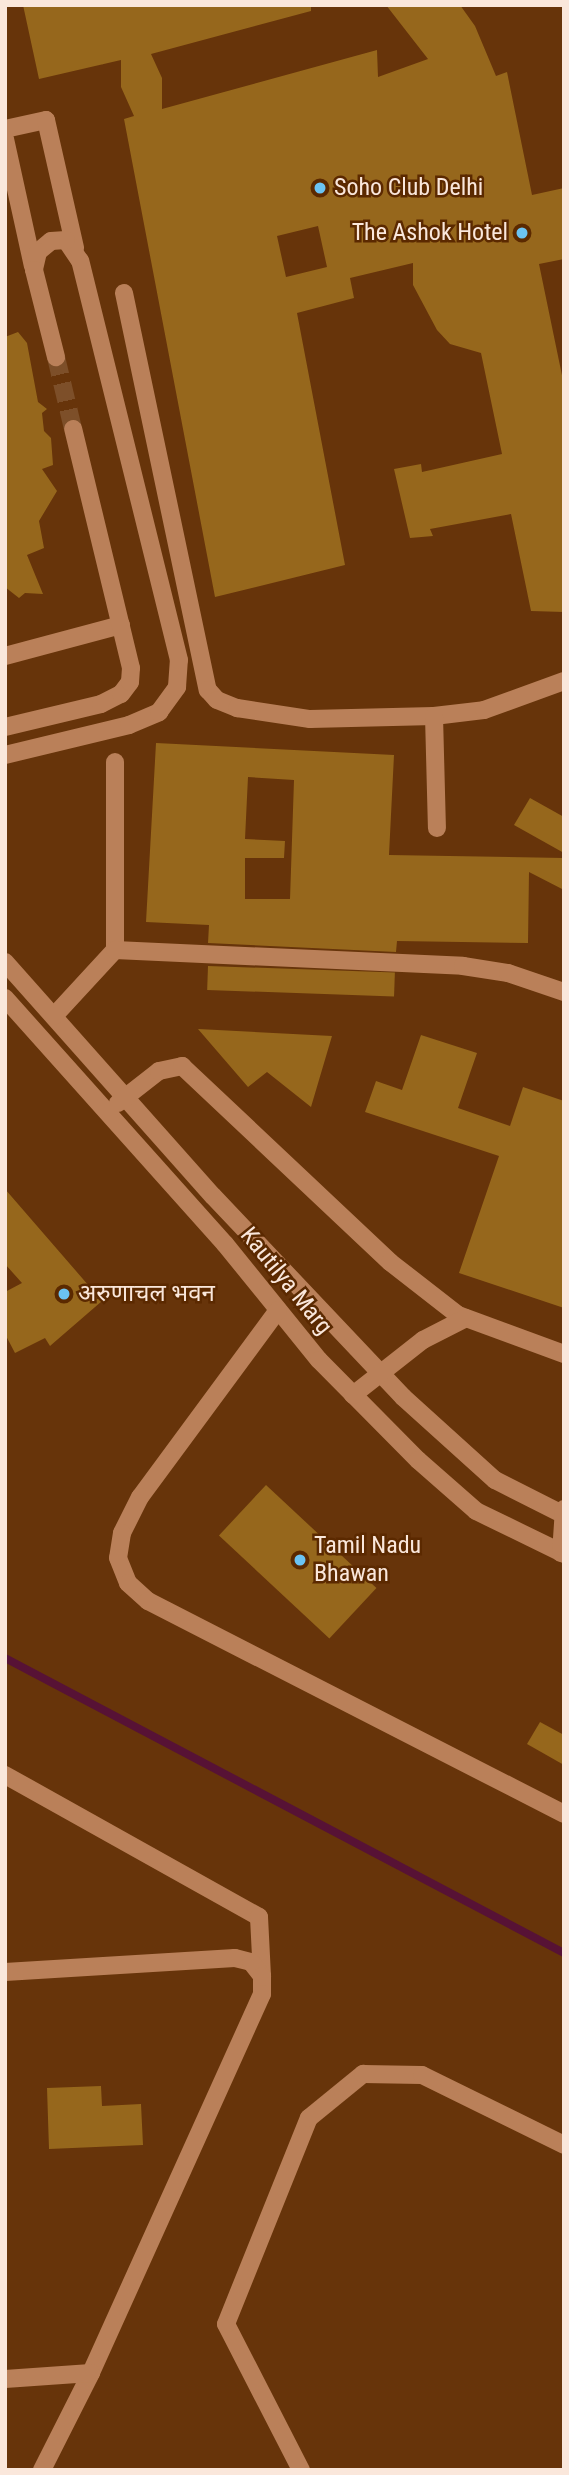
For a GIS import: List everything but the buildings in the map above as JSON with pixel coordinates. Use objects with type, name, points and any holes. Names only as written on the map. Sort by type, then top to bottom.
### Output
[{"type":"street","points":[[5,130],[46,120],[75,248],[178,660],[177,687],[159,712],[129,725],[5,755]]},
{"type":"street","points":[[5,139],[55,357]]},
{"type":"street","points":[[34,270],[38,252],[51,241],[66,240],[75,248]]},
{"type":"street","points":[[124,293],[208,690],[237,708],[310,719],[434,716],[484,710],[564,681]]},
{"type":"street","points":[[5,727],[101,704],[121,694],[130,682],[131,668],[73,429]]},
{"type":"street","points":[[5,656],[121,625]]},
{"type":"street","points":[[434,716],[437,828]]},
{"type":"street","points":[[54,1016],[115,950],[114,762]]},
{"type":"street","points":[[115,950],[463,966],[508,972],[564,992]]},
{"type":"street","name":"Kautilya Marg","points":[[5,962],[379,1372],[495,1480],[563,1512]]},
{"type":"street","name":"Kautilya Marg","points":[[5,998],[108,1110],[353,1395],[476,1511],[562,1554]]},
{"type":"street","points":[[108,1110],[159,1071],[182,1066],[390,1262],[466,1318],[564,1354]]},
{"type":"street","points":[[278,1310],[140,1497],[122,1533],[118,1558],[128,1583],[148,1601],[564,1814]]},
{"type":"street","points":[[353,1395],[379,1372],[466,1318]]},
{"type":"street","points":[[562,1554],[563,1512]]},
{"type":"street","points":[[5,1775],[259,1917],[262,1994],[91,2373],[43,2470]]},
{"type":"street","points":[[5,1972],[235,1958],[251,1962],[262,1976]]},
{"type":"street","points":[[301,2470],[226,2324],[309,2118],[363,2074],[422,2075],[564,2145]]},
{"type":"street","points":[[5,2379],[91,2373]]},
{"type":"waterway","points":[[5,1658],[564,1953]]},
{"type":"tunnel","points":[[56,357],[73,429]]},
{"type":"place","name":"Soho Club Delhi","points":[[320,188]]},
{"type":"place","name":"The Ashok Hotel","points":[[522,233]]},
{"type":"place","name":"अरुणाचल भवन","points":[[64,1294]]},
{"type":"place","name":"Tamil Nadu Bhawan","points":[[300,1560]]}]
